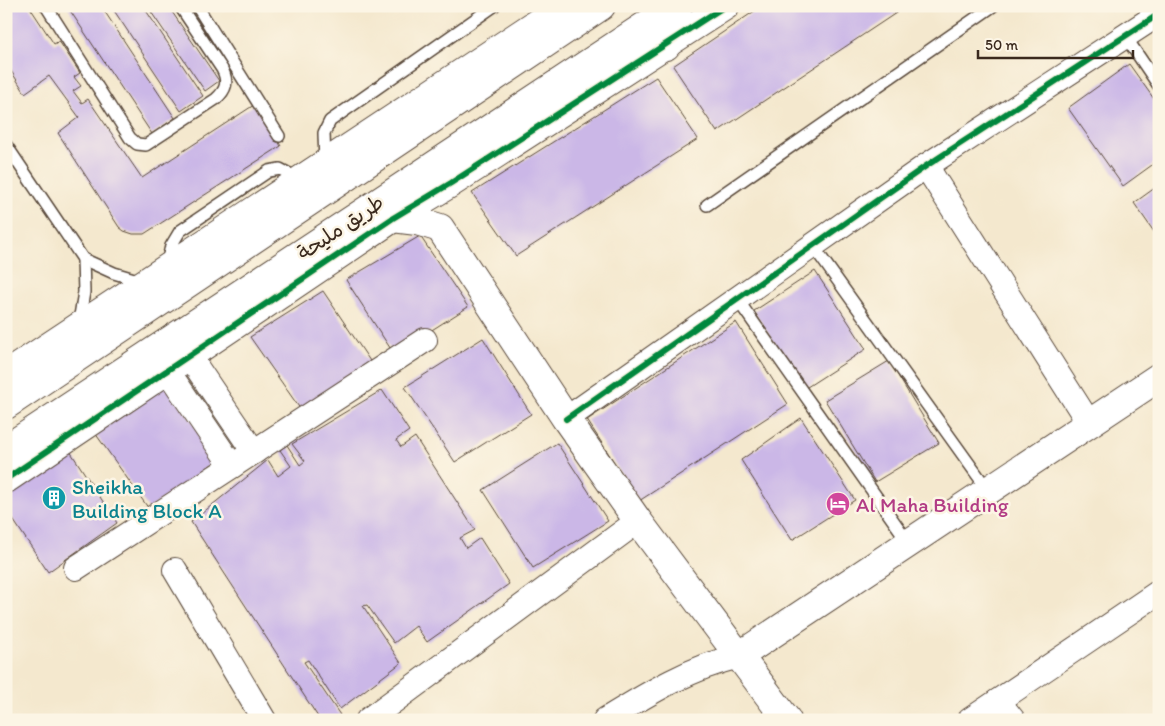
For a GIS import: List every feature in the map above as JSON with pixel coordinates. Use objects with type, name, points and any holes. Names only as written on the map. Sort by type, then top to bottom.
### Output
[{"type":"street","points":[[6,375],[156,276],[321,173],[563,6]]},
{"type":"street","name":"طريق مليحة","points":[[6,405],[321,173],[601,6]]},
{"type":"street","points":[[666,46],[676,6]]},
{"type":"street","name":"طريق مليحة","points":[[6,449],[676,6]]},
{"type":"street","points":[[6,479],[393,218],[666,46],[725,6]]},
{"type":"street","points":[[566,419],[926,166],[1125,36],[1151,13]]},
{"type":"street","points":[[926,166],[1089,423]]},
{"type":"street","points":[[440,228],[444,205],[451,183]]},
{"type":"street","points":[[393,218],[417,221],[440,228],[566,419],[638,521],[786,720]]},
{"type":"street","points":[[76,568],[425,340]]},
{"type":"street","points":[[178,363],[254,452]]},
{"type":"street","points":[[178,363],[232,466]]},
{"type":"street","points":[[615,717],[678,676],[712,663],[739,656],[1159,376]]},
{"type":"street","points":[[368,720],[638,521]]},
{"type":"street","points":[[175,570],[264,720]]},
{"type":"street","points":[[970,720],[1159,592]]},
{"type":"street","points":[[998,701],[1013,720]]},
{"type":"lane","points":[[46,6],[130,138],[142,145],[146,145],[216,99],[223,93],[227,85],[226,77],[222,70],[180,6]]},
{"type":"lane","points":[[321,173],[324,133],[330,120],[494,6]]},
{"type":"lane","points":[[707,205],[993,6]]},
{"type":"lane","points":[[202,8],[279,136]]},
{"type":"lane","points":[[1125,36],[1159,86]]},
{"type":"lane","points":[[6,145],[83,259],[114,273],[156,276]]},
{"type":"lane","points":[[813,246],[988,490]]},
{"type":"lane","points":[[79,326],[84,292],[83,259]]},
{"type":"lane","points":[[737,299],[909,542]]},
{"type":"building","points":[[6,6],[29,6],[54,44],[59,41],[80,73],[74,77],[81,86],[73,91],[82,103],[88,99],[142,178],[254,105],[281,146],[144,234],[133,234],[124,231],[119,227],[58,133],[79,117],[49,76],[25,93],[6,63]]},
{"type":"building","points":[[67,6],[101,6],[175,118],[152,134]]},
{"type":"building","points":[[111,6],[143,6],[203,96],[181,111]]},
{"type":"building","points":[[147,6],[168,6],[219,81],[205,91]]},
{"type":"building","points":[[762,6],[897,6],[899,11],[717,132],[673,66]]},
{"type":"building","points":[[1129,64],[1159,106],[1159,160],[1123,186],[1068,108]]},
{"type":"building","points":[[656,77],[698,139],[516,256],[472,193]]},
{"type":"building","points":[[1159,185],[1159,239],[1134,203]]},
{"type":"building","points":[[420,236],[468,307],[394,354],[346,280]]},
{"type":"building","points":[[815,271],[866,349],[804,389],[754,311]]},
{"type":"building","points":[[323,291],[372,364],[301,410],[250,337]]},
{"type":"building","points":[[736,322],[788,404],[639,501],[587,420]]},
{"type":"building","points":[[483,338],[531,414],[455,462],[405,387]]},
{"type":"building","points":[[889,361],[939,443],[875,482],[825,400]]},
{"type":"building","points":[[165,382],[219,459],[149,509],[95,433]]},
{"type":"building","points":[[382,390],[409,431],[396,440],[401,447],[415,437],[475,530],[460,538],[466,548],[480,538],[509,584],[427,642],[416,626],[394,643],[367,605],[363,606],[401,663],[340,709],[308,660],[304,662],[340,715],[332,720],[320,720],[191,522],[268,460],[278,476],[291,466],[280,450],[287,445],[300,465],[305,461],[292,444]]},
{"type":"building","points":[[801,418],[855,500],[792,540],[741,460]]},
{"type":"building","points":[[557,443],[608,521],[533,568],[483,490]]},
{"type":"building","name":"Sheikha Building Block A","points":[[66,445],[117,523],[48,572],[6,509],[6,488]]},
{"type":"cycle path","points":[[6,479],[393,218],[451,183],[725,6]]},
{"type":"cycle path","points":[[566,419],[926,166],[1159,14]]},
{"type":"place","name":"Sheikha Building Block A","points":[[54,498]]},
{"type":"place","name":"Al Maha Building","points":[[838,504]]}]
